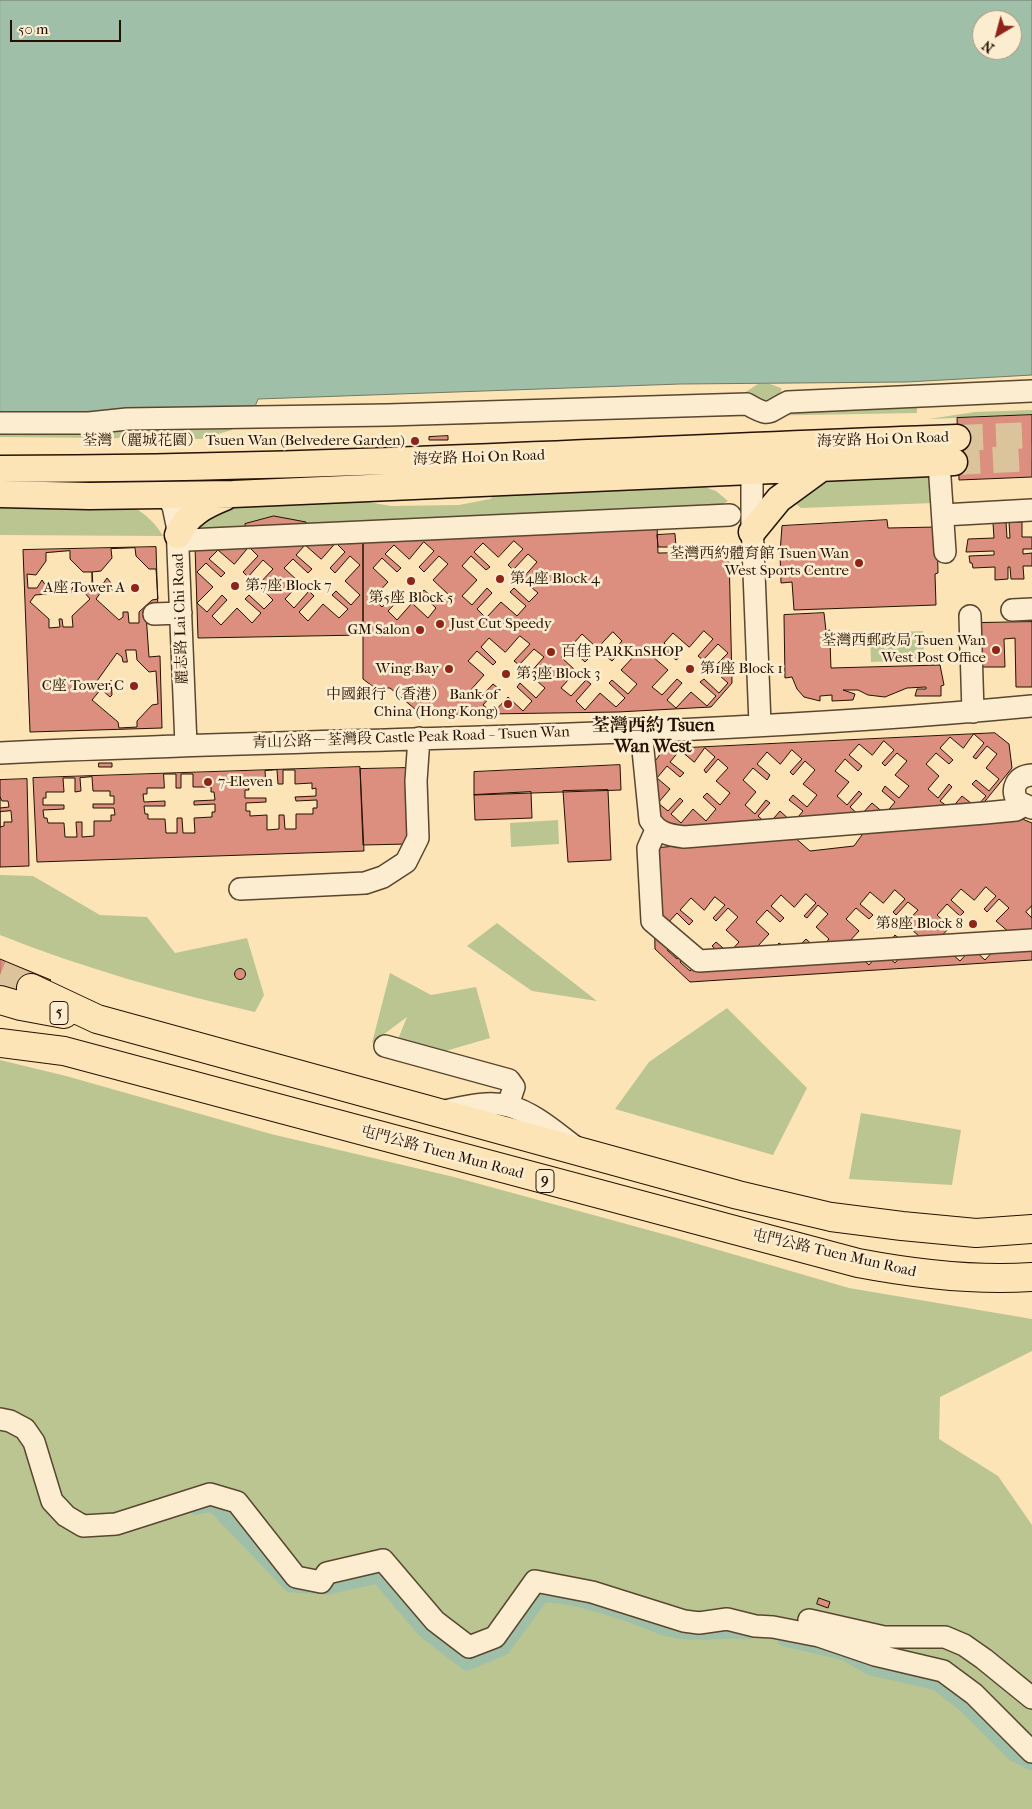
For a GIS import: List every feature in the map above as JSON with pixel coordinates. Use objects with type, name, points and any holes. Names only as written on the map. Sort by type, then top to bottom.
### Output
[{"type":"highway","points":[[31,988],[98,1019],[738,1195],[831,1217],[976,1233],[1032,1230]]},
{"type":"highway","name":"5","points":[[0,1000],[41,1011],[98,1019]]},
{"type":"highway","name":"5","points":[[0,1028],[64,1051]]},
{"type":"highway","name":"屯門公路 Tuen Mun Road","points":[[0,1043],[64,1051],[858,1263],[930,1276],[970,1278],[1032,1277]]},
{"type":"main road","name":"海安路 Hoi On Road","points":[[0,469],[110,469],[445,460],[752,458],[950,454]]},
{"type":"main road","name":"海安路 Hoi On Road","points":[[0,494],[233,494],[752,458],[820,469],[950,454]]},
{"type":"main road","points":[[110,469],[151,482],[166,495]]},
{"type":"main road","points":[[752,532],[779,499],[820,469]]},
{"type":"main road","points":[[183,537],[185,521],[197,511],[233,494]]},
{"type":"street","points":[[0,423],[89,423],[127,419],[379,416],[747,404],[758,411],[771,412],[788,402],[1032,391]]},
{"type":"street","points":[[945,552],[943,515],[950,454]]},
{"type":"street","points":[[752,458],[752,532],[760,724]]},
{"type":"street","name":"麗志路 Lai Chi Road","points":[[166,495],[183,537],[180,614],[186,744]]},
{"type":"street","points":[[943,515],[1032,510]]},
{"type":"street","points":[[183,537],[730,514]]},
{"type":"street","points":[[154,614],[180,614]]},
{"type":"street","points":[[970,616],[973,712]]},
{"type":"street","name":"青山公路－荃灣段 Castle Peak Road – Tsuen Wan","points":[[0,754],[186,744],[641,730],[973,712],[1032,706]]},
{"type":"street","points":[[641,730],[650,820],[656,830],[671,836],[684,837],[985,813],[1016,810],[1027,806]]},
{"type":"street","points":[[240,889],[365,883],[383,878],[406,862],[418,838],[416,781],[419,738]]},
{"type":"street","points":[[1027,806],[1015,797],[1015,786],[1022,777],[1032,775]]},
{"type":"street","points":[[656,830],[648,848],[652,921],[699,961],[1025,938]]},
{"type":"street","points":[[385,1046],[509,1080],[514,1087],[508,1106]]},
{"type":"street","points":[[439,1112],[476,1105],[508,1106],[543,1122],[580,1151]]},
{"type":"street","points":[[0,1419],[25,1429],[34,1442],[52,1501],[66,1516],[83,1526],[116,1524],[210,1494],[237,1502],[296,1577],[321,1582],[327,1573],[383,1560],[435,1621],[469,1647],[494,1637],[535,1581],[592,1592],[684,1621],[699,1623],[727,1619],[755,1626],[773,1627],[819,1636],[876,1655],[925,1664],[943,1671],[974,1694],[1032,1752]]},
{"type":"street","points":[[773,1627],[789,1616],[884,1637],[945,1637],[964,1645],[984,1659],[1032,1698]]},
{"type":"shaded area","points":[[0,0],[1032,0],[1032,375],[907,382],[680,384],[258,399],[253,412],[0,419]]},
{"type":"shaded area","points":[[758,384],[770,384],[781,388],[783,405],[747,400],[744,393]]},
{"type":"shaded area","points":[[917,403],[917,413],[692,417],[460,425],[459,418],[829,411]]},
{"type":"shaded area","points":[[1032,410],[1032,415],[929,419],[975,412]]},
{"type":"shaded area","points":[[231,422],[232,430],[201,439],[0,437],[0,429]]},
{"type":"shaded area","points":[[933,475],[934,503],[801,508],[794,502],[811,487],[830,481]]},
{"type":"shaded area","points":[[696,484],[716,491],[728,501],[714,509],[189,533],[216,508],[339,497],[391,506],[459,505],[490,499],[500,490]]},
{"type":"shaded area","points":[[0,506],[133,507],[150,520],[163,536],[0,535]]},
{"type":"shaded area","points":[[923,631],[924,660],[871,662],[870,633]]},
{"type":"shaded area","points":[[558,820],[559,844],[511,847],[510,823]]},
{"type":"shaded area","points":[[0,875],[33,876],[100,915],[147,917],[175,953],[247,938],[264,995],[255,1012],[126,978],[0,935]]},
{"type":"shaded area","points":[[497,923],[597,1001],[532,991],[467,946]]},
{"type":"shaded area","points":[[390,973],[431,995],[476,987],[490,1038],[415,1060],[392,1054],[407,1017],[372,1043]]},
{"type":"shaded area","points":[[727,1008],[807,1088],[773,1155],[615,1109],[649,1062]]},
{"type":"shaded area","points":[[0,1060],[66,1076],[271,1134],[454,1177],[674,1237],[849,1288],[1032,1319],[1032,1351],[940,1397],[939,1439],[998,1476],[1032,1525],[1032,1809],[0,1809]]},
{"type":"shaded area","points":[[861,1113],[961,1130],[952,1185],[849,1179]]},
{"type":"building","points":[[1032,415],[1032,477],[959,480],[957,418]]},
{"type":"building","points":[[354,436],[361,436],[362,441],[354,442]]},
{"type":"building","points":[[448,436],[448,440],[429,440],[429,437]]},
{"type":"building","points":[[274,516],[306,522],[307,542],[363,542],[363,635],[198,638],[195,546],[247,544],[245,524]]},
{"type":"building","name":"荃灣西約體育館 Tsuen Wan West Sports Centre","points":[[887,520],[888,528],[937,527],[938,573],[935,574],[936,605],[794,610],[792,582],[781,583],[780,553],[782,526]]},
{"type":"building","points":[[1006,522],[1007,538],[1010,538],[1009,522],[1022,522],[1022,537],[1032,537],[1032,549],[1023,549],[1023,554],[1032,553],[1032,566],[1023,566],[1024,579],[1011,579],[1010,567],[1008,567],[1008,579],[995,580],[995,567],[973,568],[969,556],[994,555],[994,551],[966,552],[968,539],[994,538],[993,523]]},
{"type":"building","points":[[657,526],[658,553],[729,552],[732,683],[711,707],[618,712],[422,715],[390,688],[375,688],[363,679],[363,542]]},
{"type":"building","points":[[675,534],[676,547],[658,547],[657,535]]},
{"type":"building","name":"第4座 Block 4","points":[[514,541],[523,549],[508,565],[513,570],[528,554],[537,562],[522,579],[538,593],[529,602],[514,588],[510,592],[526,606],[517,616],[501,602],[486,618],[477,609],[492,593],[487,588],[472,605],[462,596],[477,580],[462,566],[471,556],[486,570],[490,567],[474,552],[483,543],[498,557]]},
{"type":"building","name":"第5座 Block 5","points":[[424,542],[434,551],[419,567],[424,572],[439,556],[448,564],[433,580],[449,595],[440,604],[424,590],[421,594],[436,608],[428,618],[412,603],[397,620],[388,611],[403,595],[398,590],[382,607],[373,598],[388,582],[373,568],[382,558],[397,572],[401,568],[385,554],[394,545],[409,559]]},
{"type":"building","points":[[336,543],[345,552],[330,568],[335,573],[350,556],[360,565],[345,581],[360,595],[351,605],[336,591],[332,595],[348,609],[339,618],[323,604],[308,621],[299,612],[314,596],[309,591],[294,608],[285,599],[300,583],[284,568],[293,559],[308,573],[312,569],[296,555],[305,545],[321,559]]},
{"type":"building","points":[[156,547],[158,613],[146,614],[149,657],[160,656],[162,728],[30,732],[23,550]]},
{"type":"building","name":"第7座 Block 7","points":[[249,547],[258,556],[243,572],[248,577],[263,560],[273,569],[258,585],[273,600],[264,609],[249,595],[245,599],[261,613],[252,623],[237,608],[221,625],[212,616],[227,600],[222,595],[207,612],[197,603],[213,587],[197,572],[206,563],[221,577],[225,573],[209,559],[218,550],[234,564]]},
{"type":"building","name":"A座 Tower A","points":[[135,548],[136,556],[149,569],[156,569],[158,599],[152,600],[139,612],[139,623],[129,623],[128,612],[123,612],[123,617],[119,620],[96,599],[101,592],[112,591],[111,583],[107,578],[102,585],[93,586],[92,572],[101,571],[112,558],[111,549]]},
{"type":"building","points":[[70,551],[70,559],[83,572],[92,572],[92,586],[83,586],[79,582],[72,588],[72,593],[84,592],[90,599],[72,616],[73,627],[63,627],[62,619],[59,619],[60,627],[49,628],[49,619],[30,602],[35,595],[47,594],[46,586],[42,580],[37,588],[28,588],[27,574],[36,575],[46,561],[46,553]]},
{"type":"building","points":[[824,613],[826,631],[830,630],[830,635],[839,635],[842,638],[840,642],[830,642],[831,668],[940,665],[944,685],[941,686],[941,696],[915,696],[917,689],[926,689],[926,687],[907,688],[885,697],[868,695],[858,690],[843,690],[855,694],[853,700],[832,701],[832,695],[820,696],[820,701],[804,697],[797,689],[792,677],[785,678],[784,615]]},
{"type":"building","points":[[1032,622],[1032,687],[1016,687],[1015,638],[1004,639],[1005,667],[979,667],[978,623]]},
{"type":"building","name":"第1座 Block 1","points":[[704,631],[713,639],[698,656],[703,660],[718,644],[728,653],[712,669],[728,683],[719,693],[704,679],[700,682],[716,696],[707,706],[691,692],[676,708],[667,700],[682,683],[677,679],[662,695],[652,687],[668,670],[652,656],[661,646],[676,660],[680,657],[664,643],[673,633],[689,647]]},
{"type":"building","points":[[613,632],[622,641],[607,657],[612,661],[627,645],[636,654],[621,670],[637,684],[628,694],[612,680],[609,683],[625,698],[616,707],[600,693],[585,710],[576,701],[591,684],[586,680],[571,696],[561,688],[576,671],[561,657],[570,648],[585,662],[589,658],[573,644],[582,634],[597,648]]},
{"type":"building","name":"第3座 Block 3","points":[[520,636],[530,644],[514,661],[519,665],[534,649],[544,657],[529,674],[545,688],[536,698],[520,683],[517,687],[532,701],[523,711],[508,697],[493,713],[483,705],[498,688],[493,684],[478,700],[469,692],[484,675],[468,661],[477,651],[493,665],[496,662],[481,647],[489,638],[505,652]]},
{"type":"building","name":"C座 Tower C","points":[[126,650],[136,650],[137,660],[149,672],[156,671],[158,704],[152,705],[137,721],[137,727],[119,728],[118,722],[92,700],[101,689],[110,697],[112,695],[111,680],[109,683],[97,681],[117,653],[122,657],[123,662],[127,662]]},
{"type":"building","points":[[995,733],[1009,744],[1012,768],[977,811],[679,831],[654,812],[650,768],[664,749]]},
{"type":"building","points":[[974,734],[984,743],[973,757],[976,759],[987,746],[997,754],[986,768],[999,779],[989,791],[976,780],[972,784],[986,796],[976,807],[962,796],[951,809],[940,801],[952,787],[949,784],[938,798],[928,789],[939,776],[926,764],[936,753],[949,764],[953,760],[940,748],[950,737],[963,748]]},
{"type":"building","points":[[884,741],[894,750],[882,763],[885,766],[897,753],[907,761],[895,775],[909,786],[899,798],[885,786],[882,791],[895,802],[885,814],[872,803],[860,816],[850,807],[862,794],[859,791],[847,805],[837,796],[849,782],[835,771],[845,759],[858,771],[862,766],[849,755],[859,744],[872,755]]},
{"type":"building","points":[[705,748],[715,757],[704,770],[706,773],[718,759],[728,768],[716,781],[730,793],[720,805],[707,793],[703,797],[716,809],[706,821],[693,809],[681,823],[671,814],[683,801],[680,798],[668,811],[658,803],[670,789],[657,778],[667,766],[680,777],[684,773],[670,762],[680,750],[694,762]]},
{"type":"building","points":[[792,750],[802,759],[790,772],[793,775],[805,761],[815,770],[803,784],[817,795],[807,807],[793,795],[789,800],[803,811],[793,823],[780,811],[768,825],[758,816],[770,803],[766,800],[755,814],[745,805],[756,792],[743,780],[753,768],[767,780],[770,775],[757,764],[767,752],[780,764]]},
{"type":"building","points":[[99,763],[112,763],[112,767],[99,767]]},
{"type":"building","points":[[620,765],[621,790],[474,795],[474,772]]},
{"type":"building","points":[[360,767],[364,851],[37,862],[33,778]]},
{"type":"building","points":[[406,768],[408,844],[363,845],[360,769]]},
{"type":"building","points":[[277,770],[278,784],[283,784],[283,770],[295,770],[295,784],[312,783],[312,789],[316,788],[316,796],[295,797],[296,801],[317,800],[317,808],[313,808],[313,814],[296,814],[296,829],[285,829],[284,815],[279,815],[279,829],[267,830],[267,815],[250,816],[250,811],[246,811],[246,803],[266,802],[266,798],[245,798],[245,790],[249,790],[248,785],[266,784],[265,771]]},
{"type":"building","points":[[164,774],[176,774],[176,788],[181,788],[181,774],[193,774],[193,787],[211,787],[211,792],[214,792],[215,800],[194,801],[194,805],[215,804],[215,812],[212,812],[212,817],[194,818],[195,833],[183,833],[182,818],[177,818],[177,833],[166,833],[165,819],[148,819],[148,814],[145,814],[144,806],[165,806],[165,801],[144,802],[143,794],[147,794],[147,788],[164,788]]},
{"type":"building","points":[[92,777],[93,791],[110,791],[110,796],[114,796],[114,804],[93,804],[93,808],[114,808],[115,815],[111,815],[111,821],[94,821],[94,836],[82,837],[82,822],[76,822],[77,837],[65,837],[64,823],[48,823],[47,818],[44,818],[43,810],[64,809],[64,805],[43,805],[43,798],[46,798],[46,792],[64,792],[63,778],[75,778],[75,792],[81,791],[80,778]]},
{"type":"building","points":[[27,779],[29,866],[0,867],[0,780]]},
{"type":"building","points":[[608,790],[611,860],[568,862],[563,791]]},
{"type":"building","points":[[531,792],[532,818],[475,820],[474,795]]},
{"type":"building","points":[[0,797],[2,801],[8,801],[9,807],[0,808]]},
{"type":"building","points":[[11,811],[12,822],[4,822],[4,826],[0,827],[0,812]]},
{"type":"building","points":[[1015,816],[1032,823],[1032,960],[690,982],[655,949],[653,848],[793,836],[810,851],[854,846],[867,828]]},
{"type":"building","name":"第8座 Block 8","points":[[986,887],[996,896],[984,909],[987,912],[999,899],[1009,908],[996,921],[1010,933],[999,944],[986,932],[982,936],[996,948],[985,960],[972,948],[960,961],[937,941],[950,927],[937,915],[947,904],[960,916],[964,912],[951,900],[961,889],[974,900]]},
{"type":"building","points":[[895,890],[905,899],[893,912],[896,915],[908,902],[918,910],[905,924],[919,936],[909,947],[895,935],[892,939],[905,951],[895,963],[881,951],[869,965],[847,944],[859,931],[846,919],[856,908],[869,919],[873,915],[860,904],[870,892],[883,903]]},
{"type":"building","points":[[806,894],[816,903],[804,916],[807,918],[818,905],[828,914],[816,927],[829,939],[819,951],[806,939],[802,943],[815,955],[805,966],[792,954],[780,967],[770,958],[782,945],[779,943],[767,956],[757,947],[769,934],[756,922],[767,910],[780,922],[784,918],[771,906],[781,895],[794,907]]},
{"type":"building","points":[[715,897],[725,905],[713,918],[716,921],[728,908],[738,917],[726,930],[739,942],[729,953],[716,942],[712,946],[725,958],[702,957],[690,971],[680,962],[692,948],[689,946],[677,959],[667,950],[679,937],[666,925],[677,913],[689,925],[693,921],[680,910],[691,898],[704,910]]},
{"type":"building","points":[[1032,906],[1032,918],[1026,912]]},
{"type":"building","points":[[0,959],[51,980],[19,996],[0,988]]},
{"type":"building","points":[[240,968],[246,974],[240,980],[234,974]]},
{"type":"building","points":[[819,1598],[830,1602],[828,1608],[817,1604]]},
{"type":"waterway","points":[[196,1507],[213,1504],[291,1585],[328,1587],[378,1576],[425,1631],[467,1663],[503,1648],[542,1595],[553,1595],[585,1601],[678,1631],[748,1632]]},
{"type":"waterway","points":[[785,1639],[845,1653],[871,1668],[937,1683],[964,1704],[1014,1754],[1032,1763]]},
{"type":"tunnel","points":[[957,438],[1032,435]]},
{"type":"tunnel","points":[[954,462],[1032,458]]},
{"type":"tunnel","points":[[0,975],[31,988]]},
{"type":"place","name":"荃灣（麗城花園） Tsuen Wan (Belvedere Garden)","points":[[415,441]]},
{"type":"place","name":"荃灣西約體育館 Tsuen Wan West Sports Centre","points":[[859,563]]},
{"type":"place","name":"第4座 Block 4","points":[[500,579]]},
{"type":"place","name":"第5座 Block 5","points":[[411,581]]},
{"type":"place","name":"第7座 Block 7","points":[[235,586]]},
{"type":"place","name":"A座 Tower A","points":[[135,588]]},
{"type":"place","name":"Just Cut Speedy","points":[[440,624]]},
{"type":"place","name":"GM Salon","points":[[420,630]]},
{"type":"place","name":"荃灣西郵政局 Tsuen Wan West Post Office","points":[[996,650]]},
{"type":"place","name":"百佳 PARKnSHOP","points":[[551,652]]},
{"type":"place","name":"Wing Bay","points":[[449,669]]},
{"type":"place","name":"第1座 Block 1","points":[[690,669]]},
{"type":"place","name":"第3座 Block 3","points":[[506,674]]},
{"type":"place","name":"C座 Tower C","points":[[134,686]]},
{"type":"place","name":"中國銀行（香港） Bank of China (Hong Kong)","points":[[508,704]]},
{"type":"place","name":"7-Eleven","points":[[208,782]]},
{"type":"place","name":"第8座 Block 8","points":[[973,924]]},
{"type":"district","name":"荃灣西約 Tsuen Wan West","points":[[653,738]]}]
